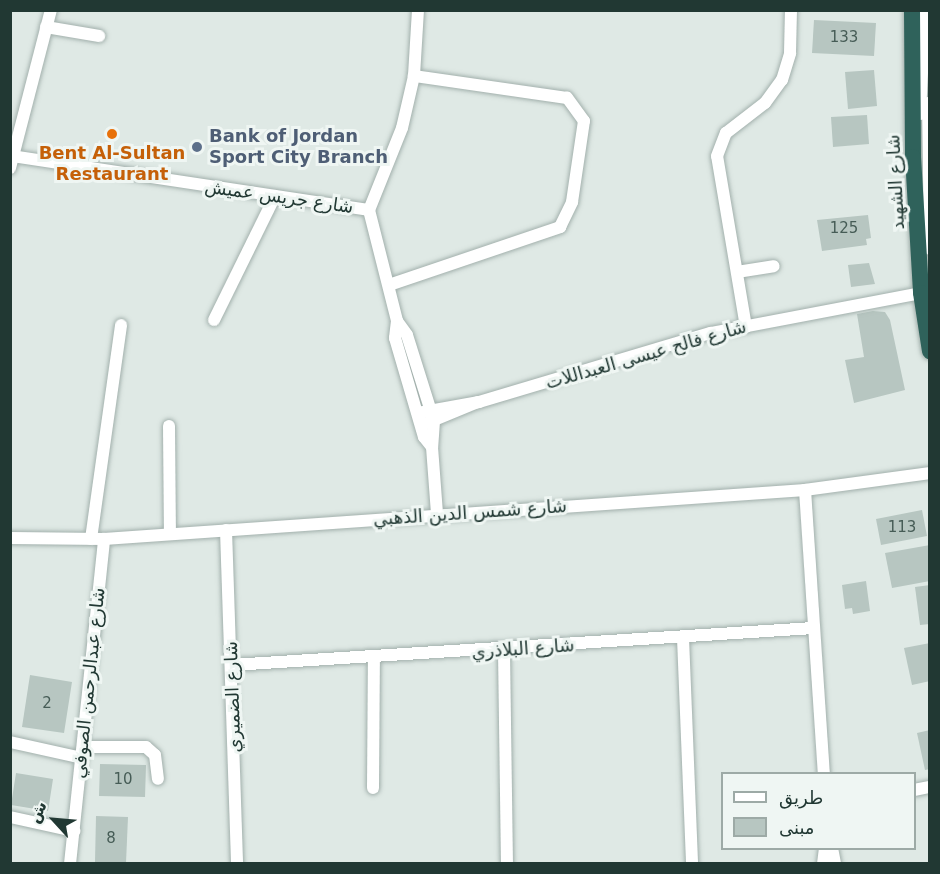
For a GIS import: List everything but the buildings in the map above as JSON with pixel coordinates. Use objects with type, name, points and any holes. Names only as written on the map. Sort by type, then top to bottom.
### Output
[{"type":"highway","name":"شارع الشهيد","points":[[912,10],[914,157],[930,351]]},
{"type":"street","points":[[11,162],[51,10]]},
{"type":"street","points":[[418,10],[414,76],[396,148],[369,210],[397,321],[395,338],[419,419],[432,447]]},
{"type":"street","points":[[746,327],[718,148],[726,133],[765,103],[782,80],[790,53],[790,10]]},
{"type":"street","points":[[925,10],[920,176],[925,301]]},
{"type":"street","points":[[46,27],[99,36]]},
{"type":"street","points":[[930,54],[925,158],[930,249]]},
{"type":"street","points":[[389,285],[560,227],[572,202],[584,121],[567,98],[414,76]]},
{"type":"street","name":"شارع جريس عميش","points":[[11,162],[369,210]]},
{"type":"street","points":[[214,320],[275,196]]},
{"type":"street","points":[[737,272],[774,266]]},
{"type":"street","name":"شارع فالح عيسى العبداللات","points":[[419,419],[746,327],[925,301]]},
{"type":"street","points":[[397,321],[407,335],[432,415],[437,514]]},
{"type":"street","points":[[91,539],[121,325]]},
{"type":"street","points":[[169,426],[170,533]]},
{"type":"street","name":"شارع شمس الدين الذهبي","points":[[10,538],[104,539],[805,490],[930,473]]},
{"type":"street","points":[[805,490],[824,772]]},
{"type":"street","name":"شارع الضميري","points":[[226,530],[237,864]]},
{"type":"street","name":"شارع عبدالرحمن الصوفي","points":[[70,864],[104,539]]},
{"type":"street","name":"شارع البلاذري","points":[[232,666],[504,651],[813,628]]},
{"type":"street","points":[[683,638],[692,864]]},
{"type":"street","points":[[504,651],[507,864]]},
{"type":"street","points":[[373,788],[374,657]]},
{"type":"street","points":[[10,742],[82,753],[146,747],[155,755],[158,779]]},
{"type":"street","points":[[10,817],[74,831]]},
{"type":"place","name":"Bent Al-Sultan Restaurant","points":[[112,134]]},
{"type":"place","name":"Bank of Jordan Sport City Branch","points":[[197,147]]}]
